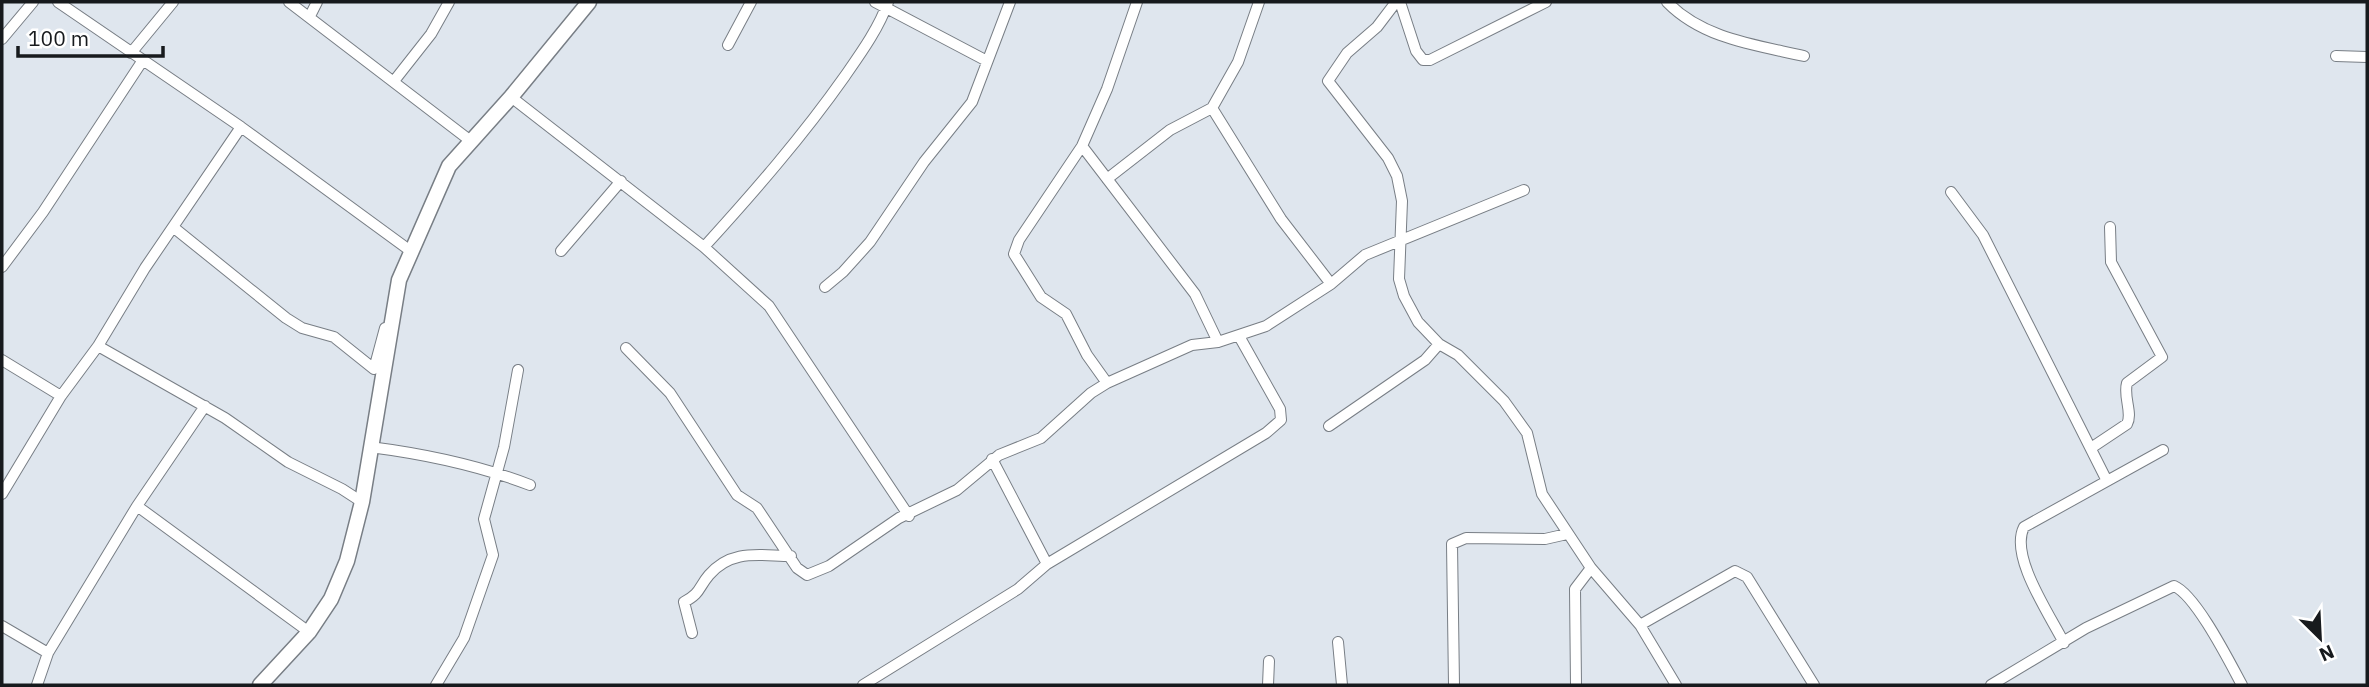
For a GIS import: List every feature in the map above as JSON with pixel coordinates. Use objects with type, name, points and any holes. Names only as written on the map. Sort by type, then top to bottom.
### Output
[{"type":"street","points":[[2,39],[33,2]]},
{"type":"street","points":[[58,2],[241,127],[412,253]]},
{"type":"street","points":[[131,53],[173,2]]},
{"type":"street","points":[[289,2],[472,142]]},
{"type":"street","points":[[310,16],[317,2]]},
{"type":"street","points":[[394,81],[431,34],[449,2]]},
{"type":"street","points":[[173,227],[286,318],[302,328],[334,337],[373,369],[399,280],[449,166],[511,97],[589,2]]},
{"type":"street","points":[[729,45],[751,2]]},
{"type":"street","points":[[875,2],[887,5],[987,61]]},
{"type":"street","points":[[825,287],[843,272],[870,242],[923,162],[972,102],[1010,2]]},
{"type":"street","points":[[1107,383],[1087,355],[1066,314],[1041,297],[1014,254],[1019,240],[1082,146],[1107,89],[1138,2]]},
{"type":"street","points":[[1107,178],[1170,130],[1212,108],[1238,62],[1259,2]]},
{"type":"street","points":[[1546,2],[1430,60],[1423,60],[1416,51],[1398,2],[1377,27],[1348,53],[1328,81],[1388,158],[1397,176],[1402,201],[1403,239],[1399,279],[1404,296],[1418,322],[1438,344],[1458,355],[1478,374],[1504,401],[1527,433],[1542,494],[1591,568],[1640,625],[1676,685]]},
{"type":"street","points":[[1668,2],[1680,15],[1715,33],[1804,57]]},
{"type":"street","points":[[704,247],[774,169],[831,96],[863,50],[887,5]]},
{"type":"street","points":[[2336,56],[2367,57]]},
{"type":"street","points":[[2,267],[43,212],[143,60]]},
{"type":"street","points":[[511,97],[704,247],[769,306],[909,516]]},
{"type":"street","points":[[1212,108],[1281,219],[1331,284]]},
{"type":"street","points":[[2,494],[61,396],[98,346],[145,268],[241,127]]},
{"type":"street","points":[[1082,146],[1195,294],[1218,342]]},
{"type":"street","points":[[561,251],[621,181]]},
{"type":"street","points":[[626,348],[670,393],[737,495],[757,508],[797,568],[807,575],[830,566],[899,518],[909,516],[957,491],[992,459],[1041,438],[1091,393],[1107,383],[1192,345],[1239,337],[1266,326],[1331,284],[1365,255],[1524,190]]},
{"type":"street","points":[[1951,192],[1983,235],[2106,479]]},
{"type":"street","points":[[2091,448],[2127,424],[2130,419],[2124,392],[2127,383],[2162,357],[2111,262],[2110,226]]},
{"type":"street","points":[[260,685],[309,632],[331,598],[347,561],[362,502],[399,280]]},
{"type":"street","points":[[863,685],[1018,589],[1047,564],[1266,433],[1281,420],[1280,409],[1239,337]]},
{"type":"street","points":[[1329,426],[1425,360],[1438,344]]},
{"type":"street","points":[[98,346],[205,406],[288,462],[362,502]]},
{"type":"street","points":[[2,360],[61,396]]},
{"type":"street","points":[[436,685],[464,638],[494,555],[484,519],[504,447],[518,370]]},
{"type":"street","points":[[37,685],[48,653],[137,506],[205,406]]},
{"type":"street","points":[[370,447],[429,455],[495,472],[530,485]]},
{"type":"street","points":[[2064,643],[2022,560],[2020,535],[2024,527],[2106,479],[2163,450]]},
{"type":"street","points":[[992,459],[1047,564]]},
{"type":"street","points":[[137,506],[309,632]]},
{"type":"street","points":[[1454,685],[1452,544],[1459,538],[1545,539],[1566,534]]},
{"type":"street","points":[[692,634],[684,602],[698,595],[715,568],[726,561],[750,553],[791,556]]},
{"type":"street","points":[[1576,685],[1575,589],[1591,568]]},
{"type":"street","points":[[1640,625],[1735,571],[1747,577],[1814,685]]},
{"type":"street","points":[[1991,685],[2086,628],[2174,586],[2186,595],[2220,641],[2238,684]]},
{"type":"street","points":[[2,626],[48,653]]},
{"type":"street","points":[[1338,642],[1342,685]]},
{"type":"street","points":[[1268,685],[1269,660]]}]
